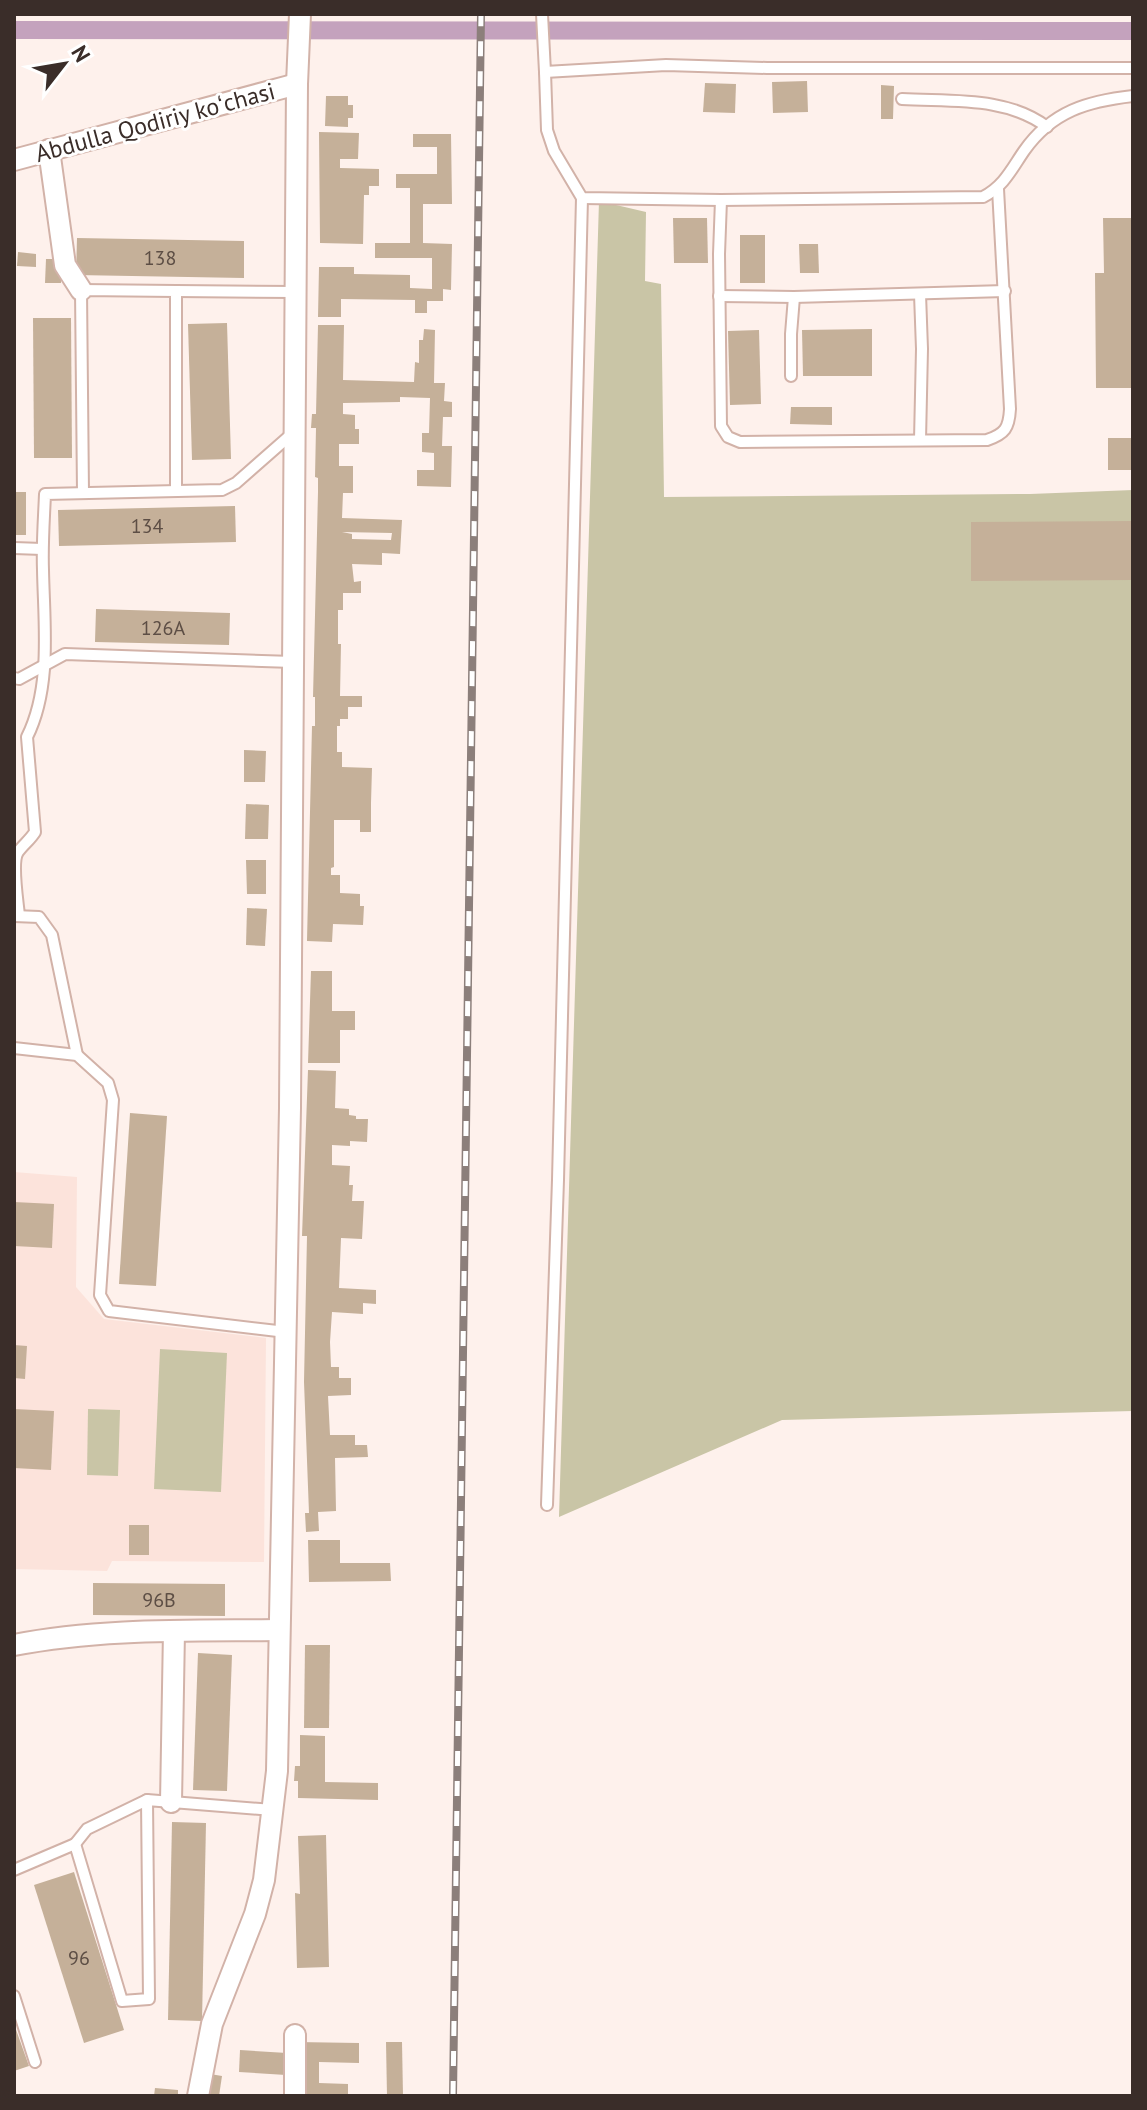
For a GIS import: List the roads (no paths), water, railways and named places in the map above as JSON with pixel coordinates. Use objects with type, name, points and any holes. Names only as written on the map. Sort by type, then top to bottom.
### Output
[{"type":"street","points":[[198,2096],[212,2024],[255,1914],[264,1880],[277,1771],[290,1108],[300,14]]},
{"type":"street","name":"Abdulla Qodiriy koʻchasi","points":[[14,160],[297,84]]},
{"type":"street","points":[[49,150],[65,265],[81,290]]},
{"type":"street","points":[[14,1645],[40,1640],[174,1631],[279,1630]]},
{"type":"street","points":[[171,1802],[174,1631]]},
{"type":"street","points":[[295,2035],[295,2096]]},
{"type":"lane","points":[[542,14],[547,130],[554,151],[582,198],[547,1505]]},
{"type":"lane","points":[[545,72],[666,65],[859,69],[1133,68]]},
{"type":"lane","points":[[582,198],[983,197],[998,189],[1027,147],[1071,109],[1100,100],[1133,96]]},
{"type":"lane","points":[[902,99],[1002,105],[1029,114],[1047,127]]},
{"type":"lane","points":[[721,200],[721,426],[728,437],[740,442],[987,440],[1001,435],[1009,426],[998,189]]},
{"type":"lane","points":[[83,493],[81,290],[296,292]]},
{"type":"lane","points":[[176,291],[176,491]]},
{"type":"lane","points":[[719,296],[1005,291]]},
{"type":"lane","points":[[920,294],[920,440]]},
{"type":"lane","points":[[791,376],[794,297]]},
{"type":"lane","points":[[77,1055],[52,935],[39,917],[16,916],[18,853],[35,832],[27,737],[34,723],[45,665],[42,549],[45,494],[222,490],[236,483],[295,431]]},
{"type":"lane","points":[[14,548],[42,549]]},
{"type":"lane","points":[[14,678],[19,679],[65,654],[293,662]]},
{"type":"lane","points":[[14,736],[27,737]]},
{"type":"lane","points":[[14,1048],[77,1055],[108,1083],[113,1100],[100,1295],[109,1311],[286,1332]]},
{"type":"lane","points":[[14,1870],[75,1844],[87,1829],[147,1800],[274,1810]]},
{"type":"lane","points":[[75,1844],[122,2001],[149,1999],[147,1800]]},
{"type":"lane","points":[[14,1996],[35,2062]]},
{"type":"waterway","points":[[14,30],[1133,31]]},
{"type":"railway","points":[[453,2096],[481,14]]}]
